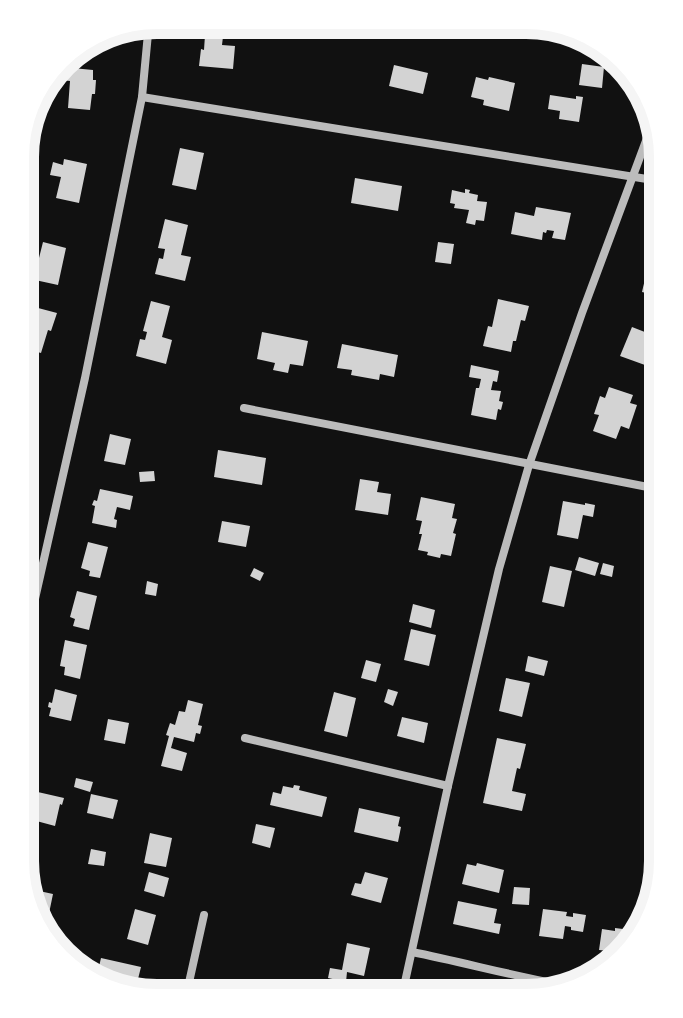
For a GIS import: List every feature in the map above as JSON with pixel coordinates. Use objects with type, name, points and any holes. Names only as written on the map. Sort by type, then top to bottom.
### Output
[{"type":"street","points":[[34,603],[85,378],[142,97],[148,35]]},
{"type":"street","points":[[142,97],[649,179]]},
{"type":"street","points":[[405,984],[499,569],[529,465],[647,136]]},
{"type":"street","points":[[244,408],[649,487]]},
{"type":"street","points":[[245,738],[448,786]]},
{"type":"street","points":[[189,984],[204,915]]},
{"type":"street","points":[[412,952],[545,982]]},
{"type":"building","points":[[205,34],[223,34],[222,45],[235,46],[233,69],[199,66],[201,49],[204,50]]},
{"type":"building","points":[[582,64],[604,67],[602,88],[579,85]]},
{"type":"building","points":[[394,65],[428,73],[423,94],[389,86]]},
{"type":"building","points":[[73,68],[93,70],[95,94],[92,94],[90,110],[68,108],[70,81],[62,80]]},
{"type":"building","points":[[476,77],[515,83],[509,111],[483,105],[484,100],[471,97]]},
{"type":"building","points":[[550,95],[576,99],[576,96],[583,97],[579,122],[559,119],[560,111],[548,109]]},
{"type":"building","points":[[180,148],[204,153],[196,190],[172,185]]},
{"type":"building","points":[[64,159],[87,164],[79,203],[56,198],[61,177],[50,175],[53,162],[63,165]]},
{"type":"building","points":[[355,178],[402,186],[398,211],[351,203]]},
{"type":"building","points":[[465,189],[478,195],[477,201],[487,202],[484,221],[476,220],[475,225],[466,223],[469,210],[454,208],[455,204],[450,203],[452,190],[465,193]]},
{"type":"building","points":[[536,207],[571,213],[565,240],[552,238],[554,231],[547,230],[543,232],[542,240],[511,234],[515,212],[534,216]]},
{"type":"building","points":[[165,219],[188,225],[181,255],[191,257],[185,281],[155,274],[165,249],[158,248]]},
{"type":"building","points":[[43,242],[66,248],[58,285],[35,280],[34,261],[38,262]]},
{"type":"building","points":[[438,242],[454,244],[451,264],[435,262]]},
{"type":"building","points":[[648,266],[649,266],[649,294],[642,292]]},
{"type":"building","points":[[498,299],[529,306],[511,352],[483,346],[488,326],[492,327]]},
{"type":"building","points":[[151,301],[170,306],[162,337],[172,340],[166,364],[136,356],[140,339],[145,340],[147,332],[143,331]]},
{"type":"building","points":[[34,307],[57,313],[41,353],[34,351]]},
{"type":"building","points":[[632,327],[649,334],[649,366],[620,356]]},
{"type":"building","points":[[262,332],[308,341],[303,366],[290,364],[288,373],[273,370],[275,363],[257,359]]},
{"type":"building","points":[[342,344],[398,355],[394,377],[380,374],[379,380],[351,375],[352,370],[337,368]]},
{"type":"building","points":[[471,365],[499,371],[497,382],[493,381],[491,390],[501,391],[499,401],[503,402],[496,420],[471,415],[476,388],[479,388],[481,379],[469,377]]},
{"type":"building","points":[[609,387],[633,395],[630,403],[637,405],[629,429],[621,426],[616,439],[593,431],[599,415],[594,414],[600,396],[605,398]]},
{"type":"building","points":[[110,434],[131,439],[125,465],[104,461]]},
{"type":"building","points":[[218,450],[266,458],[262,485],[214,477]]},
{"type":"building","points":[[154,471],[155,481],[140,482],[139,472]]},
{"type":"building","points":[[360,479],[379,482],[377,492],[391,494],[388,515],[355,510]]},
{"type":"building","points":[[100,489],[133,496],[130,510],[117,507],[114,519],[117,520],[116,528],[92,523],[95,506],[92,505],[94,500],[97,501]]},
{"type":"building","points":[[421,497],[455,504],[452,518],[457,519],[453,533],[456,534],[451,556],[441,554],[440,558],[418,550],[422,521],[416,520]]},
{"type":"building","points":[[563,501],[595,505],[593,517],[583,515],[578,539],[557,535]]},
{"type":"building","points":[[222,521],[250,526],[246,547],[218,542]]},
{"type":"building","points":[[649,525],[649,550],[644,549]]},
{"type":"building","points":[[88,542],[108,547],[100,578],[89,576],[90,571],[81,568]]},
{"type":"building","points":[[579,557],[599,563],[595,576],[575,570]]},
{"type":"building","points":[[603,563],[614,566],[612,577],[600,574]]},
{"type":"building","points":[[550,566],[572,571],[564,607],[542,602]]},
{"type":"building","points":[[254,568],[264,573],[260,581],[250,576]]},
{"type":"building","points":[[147,581],[158,584],[156,596],[145,594]]},
{"type":"building","points":[[77,591],[97,596],[89,630],[73,626],[75,619],[70,617]]},
{"type":"building","points":[[413,604],[435,610],[431,628],[409,622]]},
{"type":"building","points":[[411,629],[436,635],[429,666],[404,660]]},
{"type":"building","points":[[65,640],[87,645],[80,679],[64,675],[65,667],[60,666]]},
{"type":"building","points":[[528,656],[548,661],[544,676],[525,671]]},
{"type":"building","points":[[366,660],[381,664],[376,682],[361,678]]},
{"type":"building","points":[[506,678],[530,683],[522,717],[499,711]]},
{"type":"building","points":[[55,689],[77,695],[71,721],[49,716],[49,702],[52,703]]},
{"type":"building","points":[[388,689],[398,692],[393,706],[384,702]]},
{"type":"building","points":[[334,692],[356,698],[347,737],[324,731]]},
{"type":"building","points":[[188,700],[203,704],[198,725],[202,726],[200,734],[196,733],[194,742],[174,737],[171,748],[187,753],[182,771],[161,766],[170,723],[175,725],[179,711],[185,712]]},
{"type":"building","points":[[402,717],[428,723],[424,743],[397,736]]},
{"type":"building","points":[[108,719],[129,723],[125,744],[104,740]]},
{"type":"building","points":[[497,738],[526,744],[512,791],[526,794],[522,811],[483,803]]},
{"type":"building","points":[[76,778],[93,782],[90,792],[74,787]]},
{"type":"building","points":[[294,785],[300,786],[299,790],[327,797],[322,817],[270,805],[273,792],[281,794],[283,786],[293,788]]},
{"type":"building","points":[[34,791],[64,798],[55,826],[34,820]]},
{"type":"building","points":[[91,794],[118,800],[113,819],[87,813]]},
{"type":"building","points":[[359,808],[400,817],[398,842],[354,832]]},
{"type":"building","points":[[256,824],[275,828],[270,848],[252,843]]},
{"type":"building","points":[[150,833],[172,838],[166,867],[144,863]]},
{"type":"building","points":[[91,849],[106,852],[104,866],[88,864]]},
{"type":"building","points":[[477,863],[504,870],[499,893],[462,884],[467,864],[476,866]]},
{"type":"building","points":[[149,872],[169,878],[164,897],[144,891]]},
{"type":"building","points":[[365,872],[388,878],[381,903],[351,895],[355,883],[361,884]]},
{"type":"building","points":[[514,887],[530,888],[529,905],[512,904]]},
{"type":"building","points":[[38,891],[53,894],[48,918]]},
{"type":"building","points":[[458,901],[497,909],[494,923],[501,924],[499,934],[453,924]]},
{"type":"building","points":[[135,909],[156,915],[148,945],[127,939]]},
{"type":"building","points":[[543,909],[567,912],[566,916],[573,917],[573,913],[586,915],[583,932],[565,926],[563,939],[539,936]]},
{"type":"building","points":[[615,928],[628,930],[609,951],[599,950],[602,929],[615,931]]},
{"type":"building","points":[[347,943],[370,948],[364,976],[347,972],[346,982],[328,978],[330,968],[342,970]]},
{"type":"building","points":[[101,958],[141,967],[137,982],[98,970]]}]
